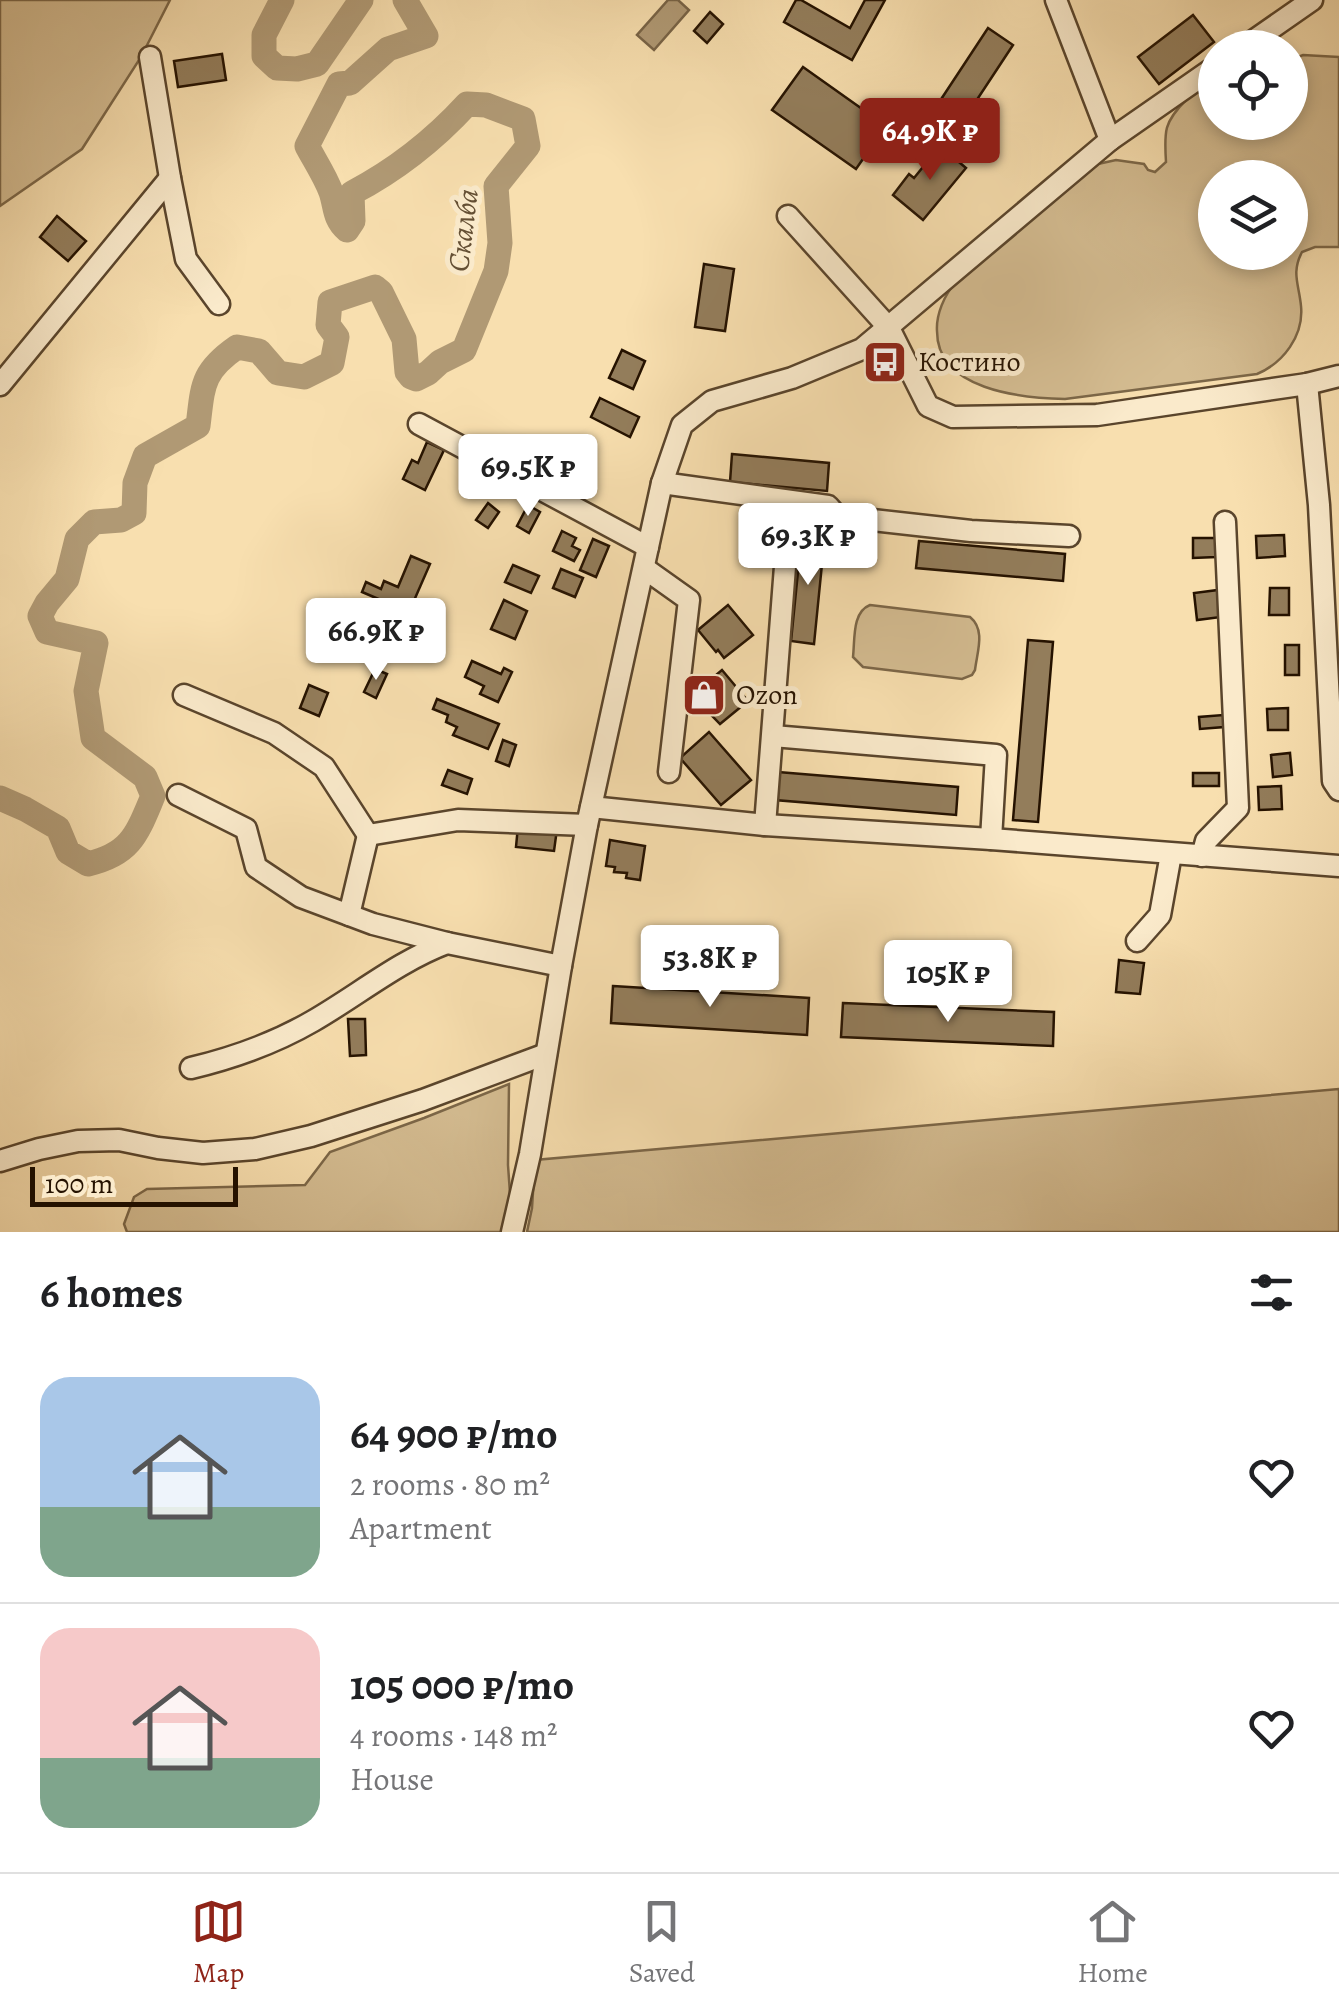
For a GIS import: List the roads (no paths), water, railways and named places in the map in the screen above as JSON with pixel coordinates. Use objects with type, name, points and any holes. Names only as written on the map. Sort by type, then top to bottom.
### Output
[{"type":"street","points":[[1056,0],[1110,140]]},
{"type":"street","points":[[1269,30],[1312,0]]},
{"type":"street","points":[[150,57],[186,259],[219,304]]},
{"type":"street","points":[[512,1232],[530,1154],[589,816],[662,483],[682,424],[712,402],[809,371],[862,349],[1110,140],[1198,79]]},
{"type":"street","points":[[0,385],[170,178]]},
{"type":"street","points":[[788,216],[889,328],[928,406],[954,418],[1097,415],[1339,376]]},
{"type":"street","points":[[1307,384],[1329,505],[1333,781],[1339,790]]},
{"type":"street","points":[[419,424],[646,557],[689,600],[669,772]]},
{"type":"street","points":[[662,483],[828,506],[837,516],[971,531],[1070,536]]},
{"type":"street","points":[[765,824],[790,515]]},
{"type":"street","points":[[1202,856],[1206,841],[1238,808],[1225,522]]},
{"type":"street","points":[[184,695],[274,733],[324,768],[368,835],[349,914]]},
{"type":"street","points":[[773,736],[996,755],[990,839]]},
{"type":"street","points":[[178,795],[246,829],[256,867],[301,897],[372,924],[560,966]]},
{"type":"street","points":[[368,835],[458,820],[589,816],[990,839],[1339,866]]},
{"type":"street","points":[[1137,941],[1160,915],[1171,854]]},
{"type":"street","points":[[191,1068],[236,1057],[309,1023],[422,952],[448,943]]},
{"type":"street","points":[[0,1161],[78,1141],[119,1140],[203,1152],[255,1149],[423,1100],[546,1054]]},
{"type":"waterway","name":"Скалба","points":[[282,0],[264,35],[264,56],[277,68],[297,69],[317,64],[361,0]]},
{"type":"waterway","name":"Скалба","points":[[0,798],[58,828],[68,852],[88,864],[123,848],[142,821],[153,796],[145,777],[93,738],[86,691],[96,643],[47,632],[40,616],[67,579],[77,539],[94,522],[121,520],[134,513],[135,483],[145,456],[198,426],[203,390],[216,364],[237,347],[259,351],[278,373],[304,377],[332,363],[337,337],[328,325],[330,302],[375,287],[404,339],[407,372],[411,377],[416,379],[428,373],[464,350],[496,271],[500,243],[496,186],[528,146],[523,119],[486,105],[467,104],[413,154],[352,193],[353,221],[347,230],[307,146],[339,84],[350,83],[388,49],[426,36],[405,0]]},
{"type":"place","name":"Костино","points":[[885,362]]},
{"type":"place","name":"Ozon","points":[[704,695]]}]
